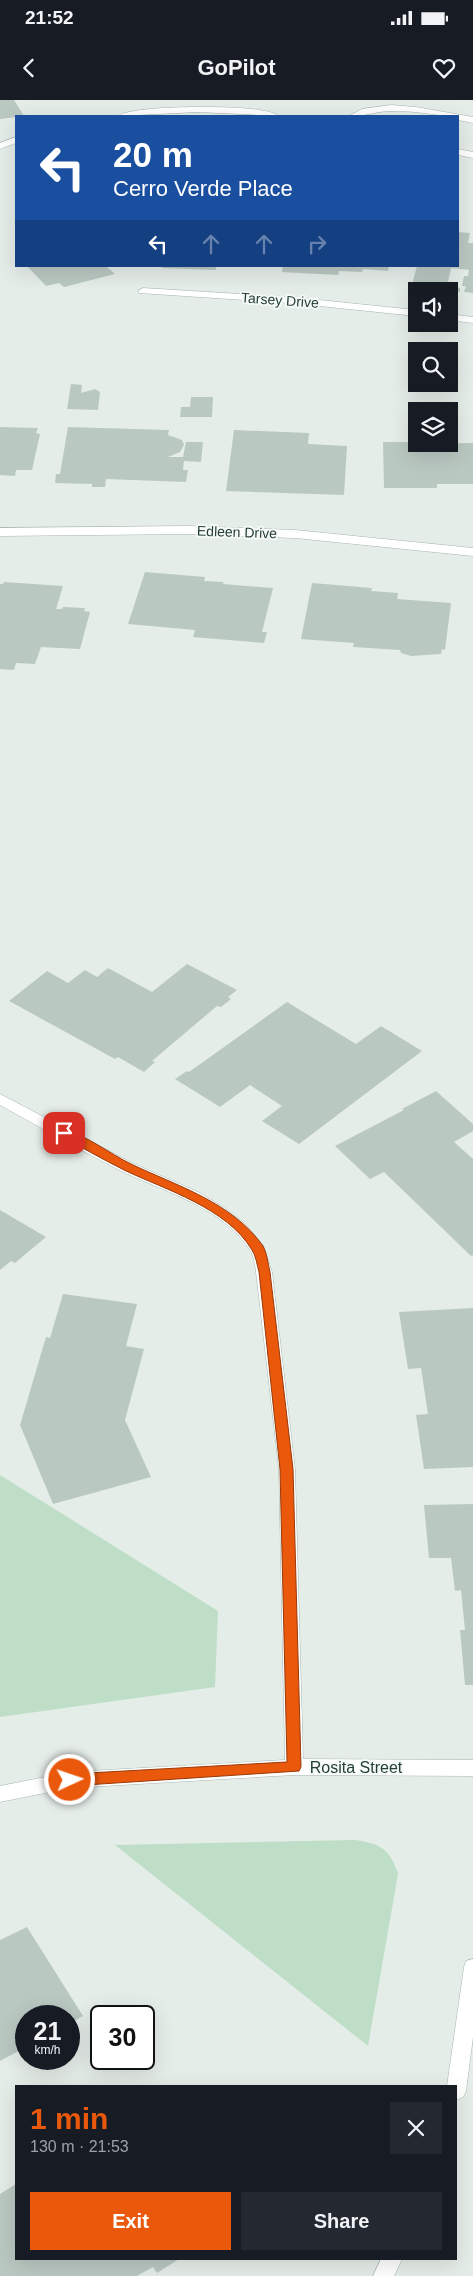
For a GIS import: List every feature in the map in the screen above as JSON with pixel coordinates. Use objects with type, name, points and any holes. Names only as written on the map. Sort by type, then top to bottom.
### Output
[{"type":"street","points":[[357,115],[375,109],[391,108],[416,109],[446,115]]},
{"type":"street","points":[[130,115],[146,112],[198,110],[254,112],[269,115]]},
{"type":"street","points":[[459,118],[473,120]]},
{"type":"street","points":[[0,146],[15,140]]},
{"type":"street","points":[[459,152],[473,155]]},
{"type":"street","name":"Tarsey Drive","points":[[143,291],[290,300],[408,312]]},
{"type":"street","points":[[458,318],[473,320]]},
{"type":"street","name":"Edleen Drive","points":[[0,532],[188,530],[295,534],[473,552]]},
{"type":"street","points":[[0,1099],[127,1166],[193,1196],[218,1211],[239,1227],[258,1249],[264,1272],[287,1469],[294,1767]]},
{"type":"street","name":"Rosita Street","points":[[0,1794],[70,1780],[294,1767],[473,1768]]},
{"type":"street","points":[[457,2085],[473,1968]]},
{"type":"street","points":[[383,2276],[391,2260]]},
{"type":"green space","points":[[0,1475],[218,1611],[215,1687],[0,1717]]},
{"type":"green space","points":[[354,1840],[377,1845],[382,1848],[391,1858],[398,1874],[368,2046],[115,1845]]},
{"type":"building","points":[[0,100],[14,100],[23,115],[15,115],[15,117],[0,119]]},
{"type":"building","points":[[459,232],[470,233],[468,243],[473,243],[473,293],[464,292],[466,286],[462,286],[464,276],[468,276],[469,270],[451,268],[448,282],[413,282],[417,267],[459,267]]},
{"type":"building","points":[[28,267],[107,267],[115,274],[64,287],[59,283],[46,286]]},
{"type":"building","points":[[216,267],[216,270],[162,268]]},
{"type":"building","points":[[283,267],[389,267],[388,271],[363,269],[362,272],[339,271],[338,275],[282,272]]},
{"type":"building","points":[[71,384],[82,385],[81,393],[95,389],[100,392],[98,410],[67,409]]},
{"type":"building","points":[[191,397],[213,397],[212,417],[180,417],[181,407],[190,407]]},
{"type":"building","points":[[0,427],[38,428],[36,433],[40,434],[32,470],[16,470],[15,476],[0,475]]},
{"type":"building","points":[[68,427],[169,430],[168,435],[182,440],[184,445],[180,452],[168,457],[183,457],[186,442],[203,442],[201,462],[184,461],[183,470],[188,470],[186,482],[106,479],[105,487],[92,487],[92,484],[55,483],[56,474],[60,474]]},
{"type":"building","points":[[234,430],[309,433],[308,444],[347,446],[344,495],[226,491]]},
{"type":"building","points":[[383,442],[408,442],[408,452],[458,452],[458,443],[473,443],[473,484],[437,484],[437,488],[384,488]]},
{"type":"building","points":[[145,572],[205,577],[204,581],[273,588],[262,632],[267,632],[264,643],[193,637],[195,630],[128,624]]},
{"type":"building","points":[[4,582],[63,586],[56,609],[62,609],[63,607],[85,608],[84,611],[90,612],[80,649],[41,647],[35,664],[16,663],[14,670],[0,669],[0,584]]},
{"type":"building","points":[[312,583],[372,588],[371,591],[398,593],[397,599],[451,603],[445,650],[442,649],[441,654],[411,656],[401,653],[400,650],[353,647],[354,643],[301,639]]},
{"type":"building","points":[[187,964],[237,990],[228,997],[231,999],[221,1007],[217,1006],[152,1061],[155,1062],[144,1072],[118,1057],[115,1059],[9,1001],[47,971],[68,983],[85,970],[97,977],[108,968],[152,992]]},
{"type":"building","points":[[287,1002],[356,1044],[381,1026],[422,1051],[299,1144],[262,1121],[282,1106],[250,1085],[220,1107],[175,1079],[187,1071],[189,1072]]},
{"type":"building","points":[[436,1091],[473,1124],[473,1131],[454,1142],[473,1159],[473,1255],[471,1256],[384,1172],[370,1179],[335,1146]]},
{"type":"building","points":[[0,1210],[46,1237],[15,1263],[11,1261],[0,1270]]},
{"type":"building","points":[[63,1294],[137,1304],[126,1346],[144,1349],[125,1420],[151,1477],[53,1504],[20,1425],[46,1337],[50,1338]]},
{"type":"building","points":[[473,1308],[473,1467],[424,1469],[416,1415],[428,1414],[421,1368],[408,1369],[399,1312]]},
{"type":"building","points":[[473,1504],[473,1685],[465,1685],[460,1630],[465,1630],[461,1590],[455,1591],[451,1558],[429,1558],[424,1505]]},
{"type":"building","points":[[27,1927],[76,2005],[15,2005],[15,2053],[0,2061],[0,1940]]},
{"type":"building","points":[[15,2185],[15,2260],[177,2260],[157,2273],[153,2267],[137,2276],[0,2276],[0,2194]]},
{"type":"route","points":[[64,1133],[127,1166],[193,1196],[218,1211],[239,1227],[258,1249],[264,1272],[287,1469],[294,1767],[70,1780]]}]
